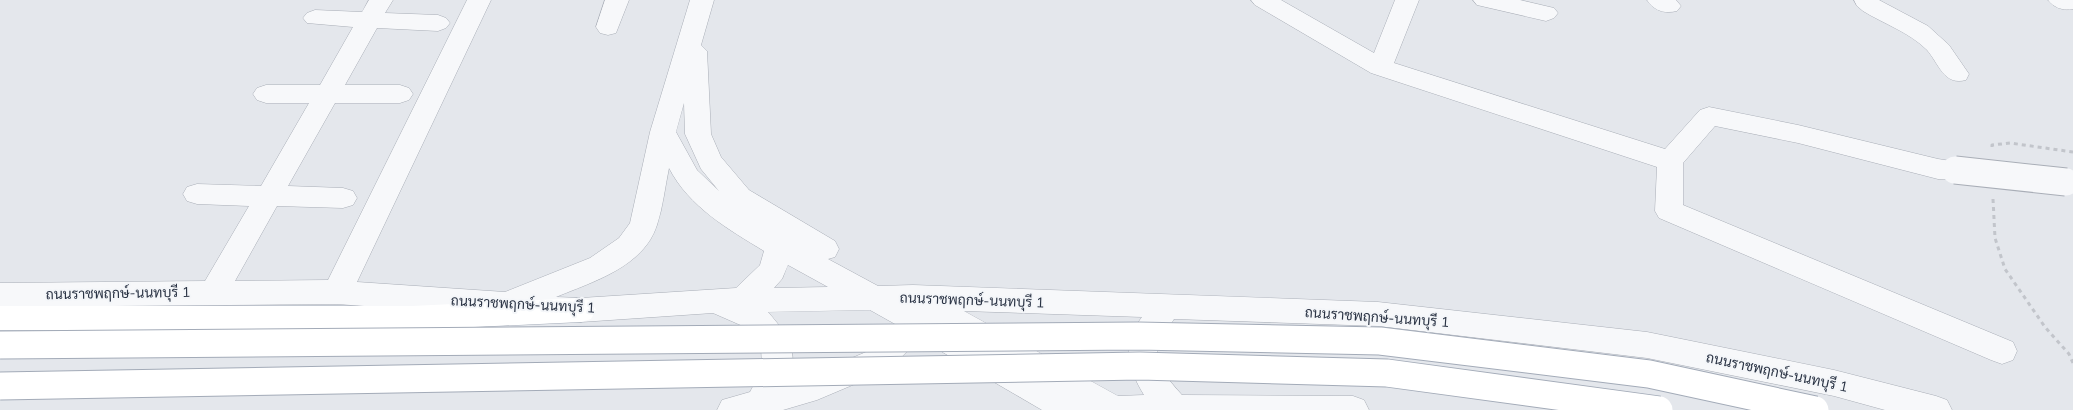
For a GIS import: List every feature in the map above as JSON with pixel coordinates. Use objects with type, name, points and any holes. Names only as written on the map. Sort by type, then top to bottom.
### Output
[{"type":"main road","points":[[0,318],[412,318],[581,310]]},
{"type":"main road","name":"ถนนราชพฤกษ์-นนทบุรี 1","points":[[0,345],[1128,336],[1380,341],[1649,374],[1815,410]]},
{"type":"main road","points":[[0,386],[1140,366],[1388,373],[1659,410]]},
{"type":"street","points":[[338,292],[479,0]]},
{"type":"street","points":[[608,27],[617,0]]},
{"type":"street","points":[[505,305],[600,266],[629,246],[643,226],[663,132],[702,0]]},
{"type":"street","points":[[1263,0],[1380,67],[1670,161]]},
{"type":"street","points":[[1380,67],[1407,0]]},
{"type":"street","points":[[1485,0],[1546,12]]},
{"type":"street","points":[[1864,0],[1877,0]]},
{"type":"street","points":[[1864,0],[1889,17],[1921,33],[1935,45],[1956,74]]},
{"type":"street","points":[[315,18],[376,10],[438,23]]},
{"type":"street","points":[[214,292],[376,10]]},
{"type":"street","points":[[694,29],[698,134],[710,162],[739,198],[1070,410]]},
{"type":"street","points":[[266,94],[400,94]]},
{"type":"street","points":[[2002,350],[1669,211],[1670,161],[1709,116],[1798,134],[1938,169],[2069,183]]},
{"type":"street","points":[[663,132],[687,177],[723,212],[780,247],[875,298]]},
{"type":"street","points":[[197,194],[342,198]]},
{"type":"street","points":[[746,407],[777,370],[776,343],[756,318],[730,301],[772,271],[780,247]]},
{"type":"street","name":"ถนนราชพฤกษ์-นนทบุรี 1","points":[[0,295],[338,292],[581,310],[730,301],[875,298],[915,310],[1173,306],[1378,314],[1646,345],[1834,383],[1936,410]]},
{"type":"street","points":[[1173,306],[1149,329],[1141,351],[1151,382],[1175,408]]},
{"type":"street","points":[[746,407],[817,387],[877,361],[915,310]]},
{"type":"street","points":[[915,310],[1114,410]]},
{"type":"street","points":[[1107,410],[1175,408],[1346,410]]},
{"type":"path","points":[[1992,153],[1992,145],[2010,142],[2073,152]]},
{"type":"path","points":[[1992,196],[1995,238],[2005,269],[2045,327],[2070,354],[2073,363]]}]
